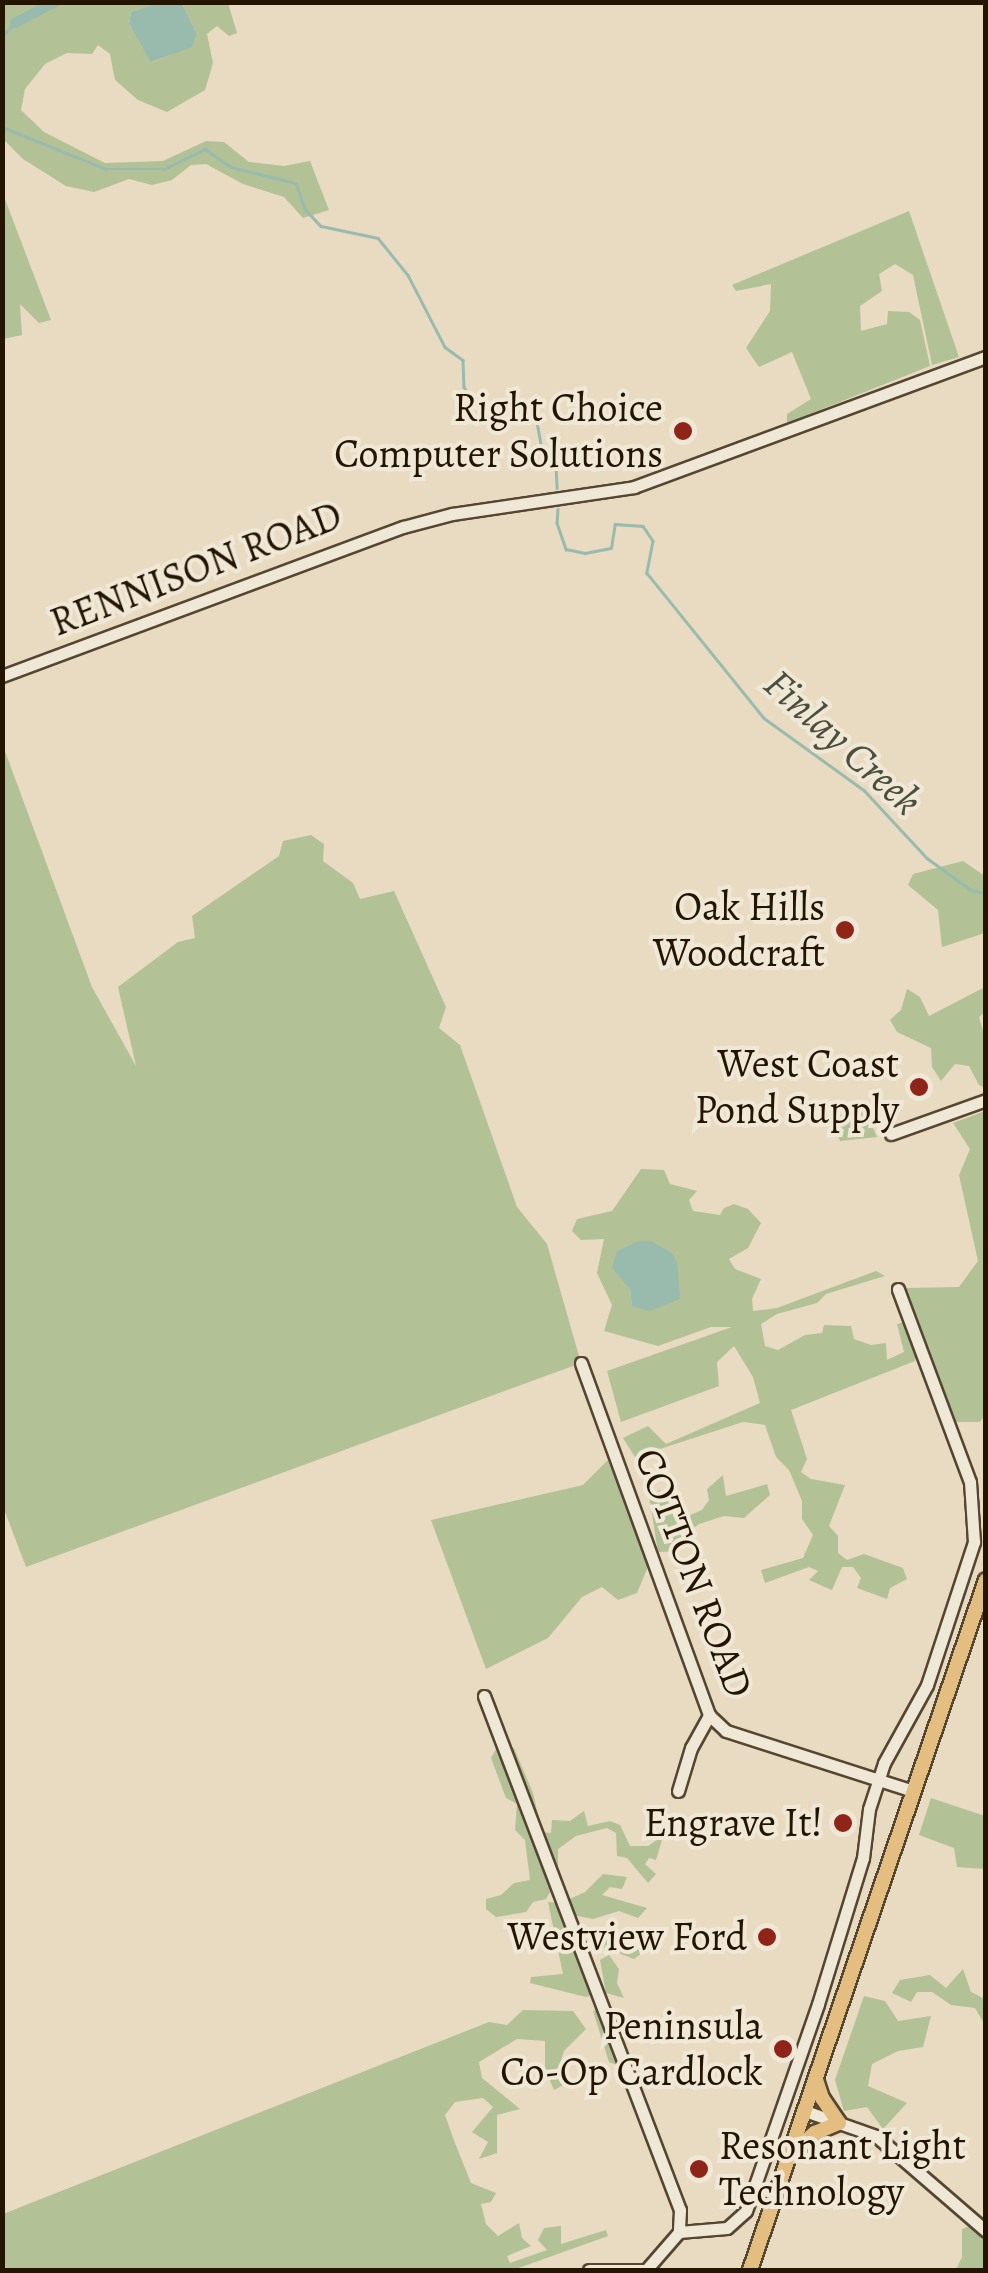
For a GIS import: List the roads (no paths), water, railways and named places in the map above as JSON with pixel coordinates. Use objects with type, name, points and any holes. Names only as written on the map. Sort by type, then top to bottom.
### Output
[{"type":"main road","points":[[750,2270],[986,1580]]},
{"type":"main road","points":[[789,2157],[815,2133],[839,2123],[822,2098],[816,2079]]},
{"type":"main road","points":[[755,2255],[759,2270]]},
{"type":"street","name":"RENNISON ROAD","points":[[2,676],[402,526],[452,514],[634,487],[986,357]]},
{"type":"street","points":[[891,1134],[986,1100]]},
{"type":"street","points":[[679,2232],[728,2228],[746,2212],[818,2004],[862,1858],[878,1780],[898,1732],[927,1685],[974,1542],[970,1482],[898,1289]]},
{"type":"street","name":"COTTON ROAD","points":[[581,1363],[708,1716],[726,1731],[912,1791]]},
{"type":"street","points":[[484,1696],[680,2210],[679,2232],[646,2270],[590,2270]]},
{"type":"street","points":[[678,1791],[691,1748],[708,1716]]},
{"type":"street","points":[[804,2110],[876,2136],[986,2231]]},
{"type":"waterway","points":[[15,23],[55,2]]},
{"type":"waterway","points":[[2,36],[15,23]]},
{"type":"waterway","name":"Finlay Creek","points":[[2,127],[106,169],[164,169],[205,149],[231,167],[296,183],[305,209],[321,226],[378,238],[408,275],[445,347],[463,360],[464,387],[472,400],[536,416],[541,444],[556,467],[557,488]]},
{"type":"waterway","name":"Finlay Creek","points":[[558,509],[557,523],[566,549],[585,553],[611,548],[615,524],[643,526],[653,541],[647,573],[764,718],[864,790],[927,858],[971,890],[986,893]]},
{"type":"place","name":"Right Choice Computer Solutions","points":[[683,431]]},
{"type":"place","name":"Oak Hills Woodcraft","points":[[845,930]]},
{"type":"place","name":"West Coast Pond Supply","points":[[919,1087]]},
{"type":"place","name":"Engrave It!","points":[[843,1823]]},
{"type":"place","name":"Westview Ford","points":[[767,1937]]},
{"type":"place","name":"Peninsula Co-Op Cardlock","points":[[783,2049]]},
{"type":"place","name":"Resonant Light Technology","points":[[699,2169]]}]
